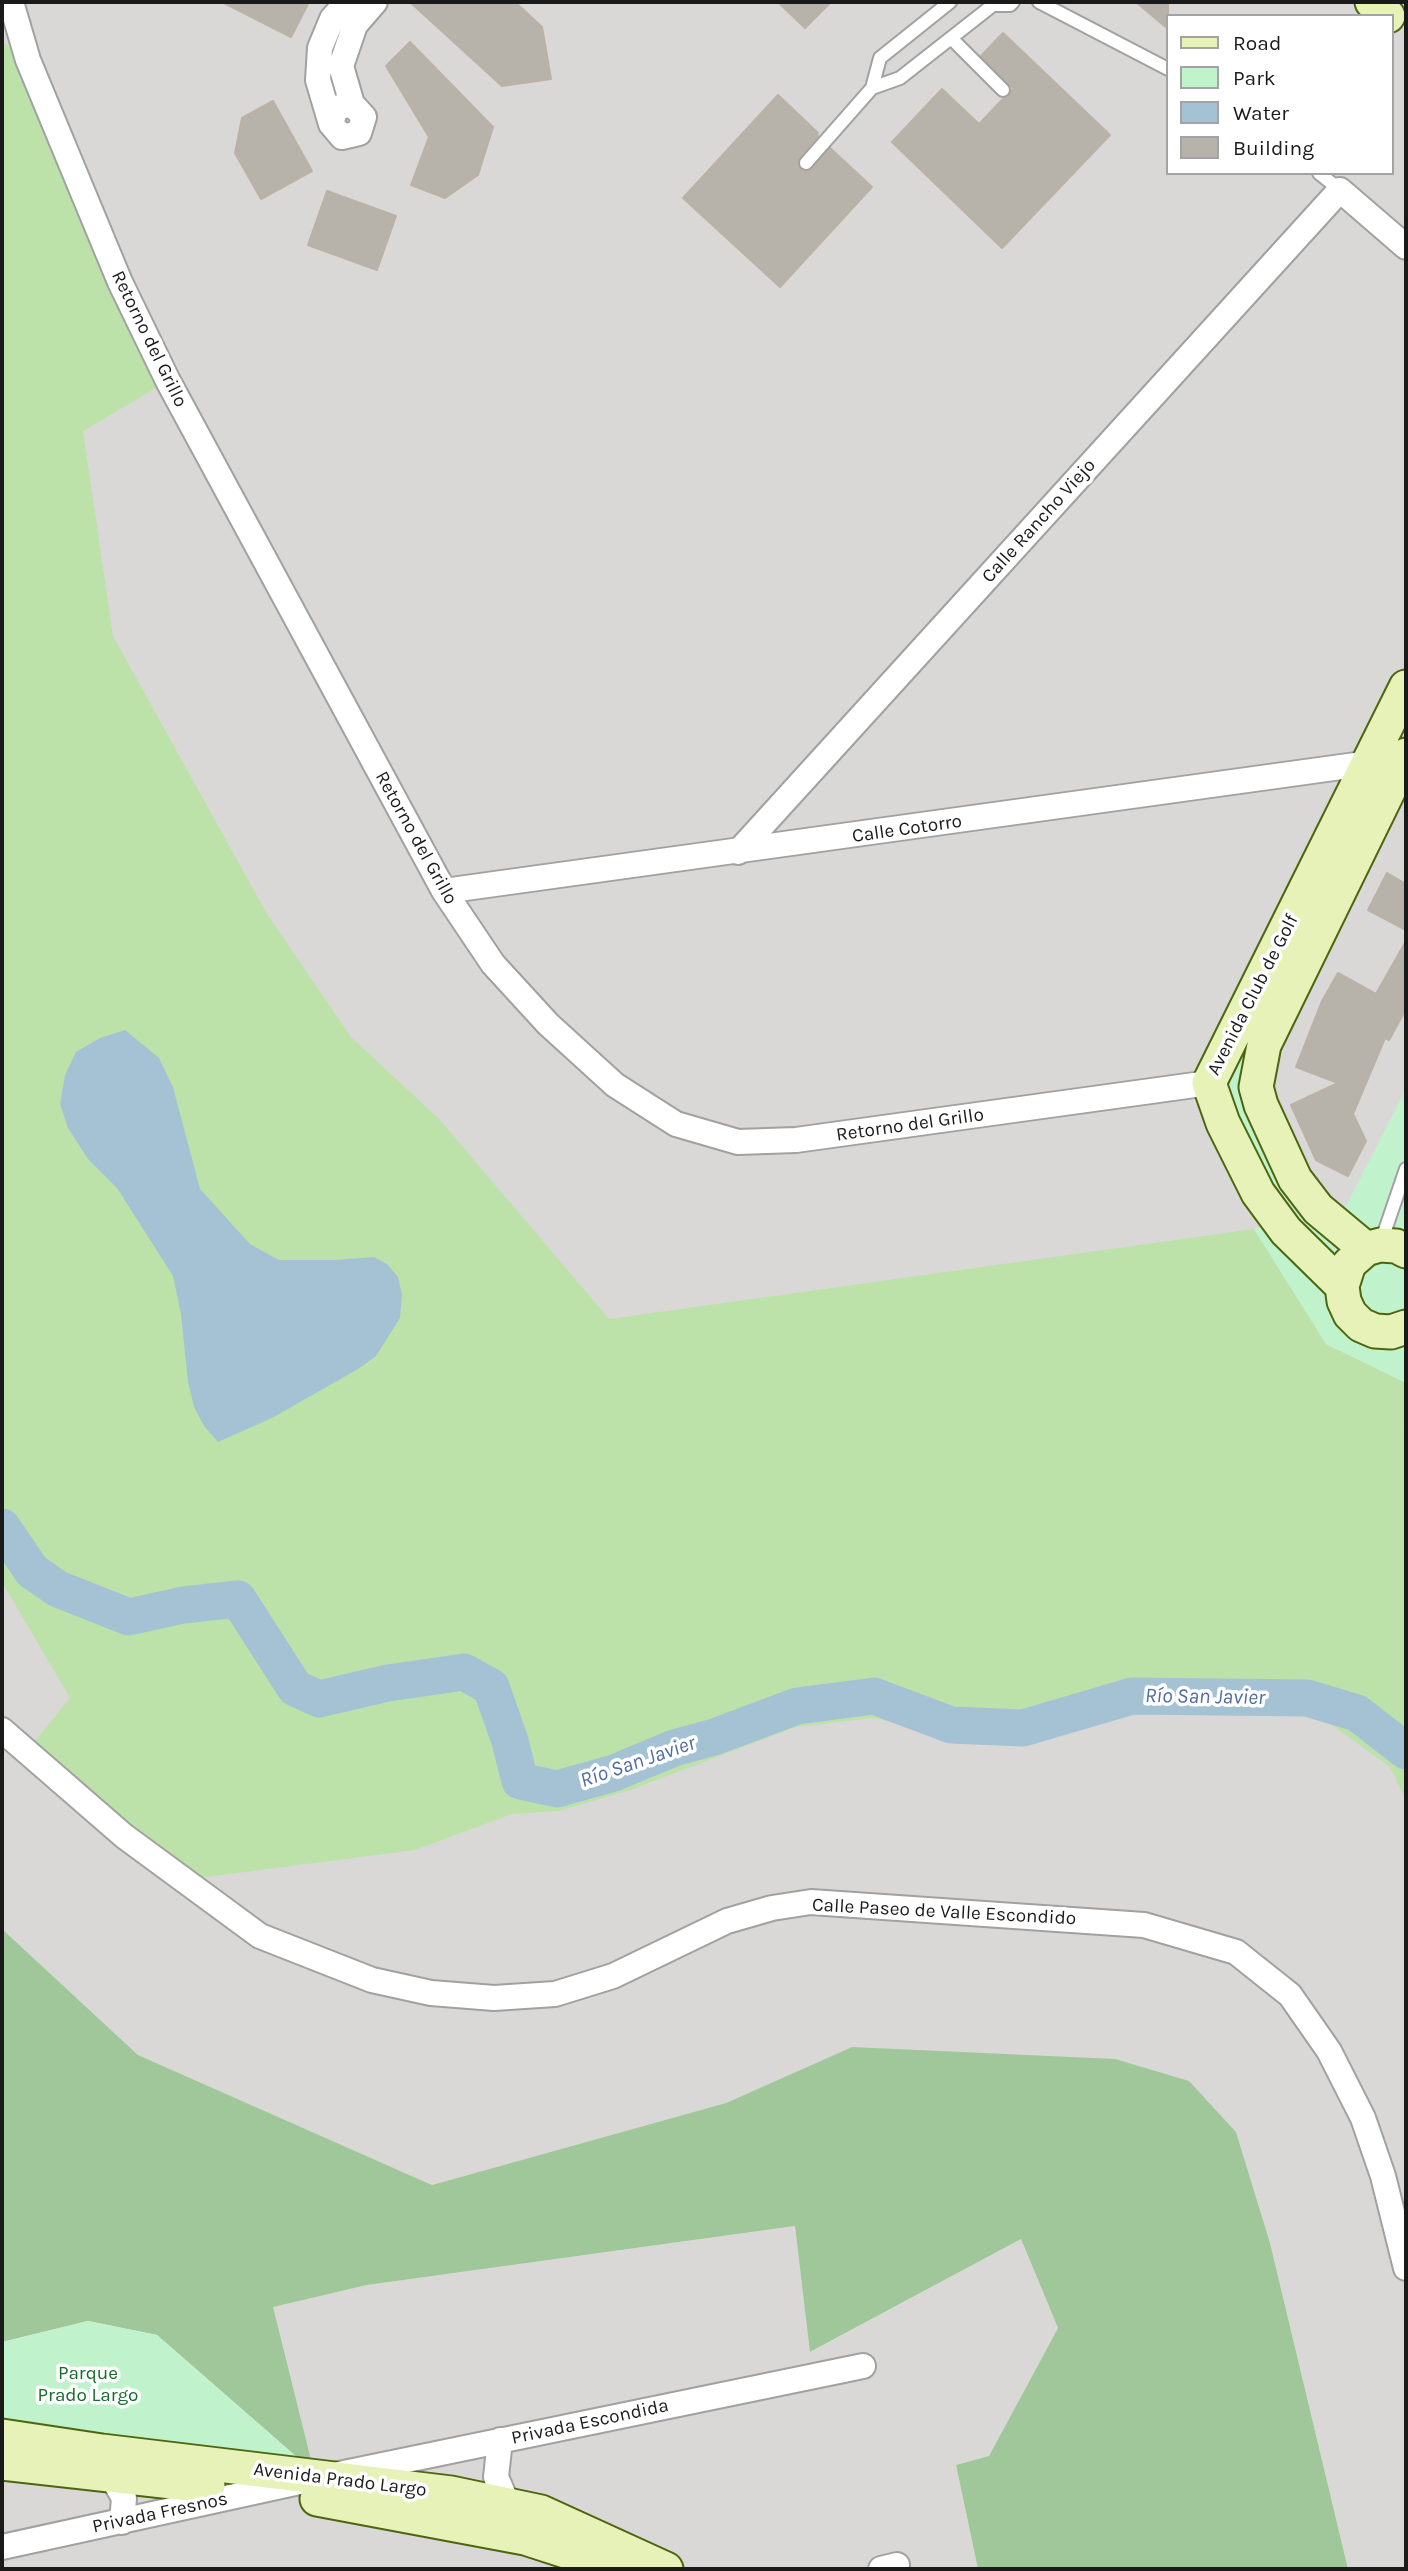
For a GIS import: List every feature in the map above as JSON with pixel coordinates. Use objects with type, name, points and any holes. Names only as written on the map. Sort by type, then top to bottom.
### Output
[{"type":"street","name":"Retorno del Grillo","points":[[11,2],[28,60],[53,122],[120,282],[167,381],[444,891],[493,964],[548,1024],[615,1085],[676,1124],[738,1142],[796,1140],[1214,1073]]},
{"type":"street","points":[[347,2],[332,19],[320,48],[318,80],[331,124],[337,108],[352,104],[341,66],[355,25],[375,2]]},
{"type":"street","points":[[1372,2],[1386,14]]},
{"type":"street","points":[[1340,190],[1406,247]]},
{"type":"street","name":"Calle Rancho Viejo","points":[[738,852],[1340,190]]},
{"type":"street","name":"Avenida Club de Golf","points":[[1406,687],[1214,1073],[1223,1123],[1258,1193],[1286,1231],[1342,1286],[1344,1301],[1350,1314],[1361,1325],[1375,1331],[1391,1332],[1406,1327]]},
{"type":"street","name":"Avenida Club de Golf","points":[[1384,1248],[1318,1209],[1295,1179],[1261,1105],[1256,1087],[1264,1045],[1406,755]]},
{"type":"street","name":"Calle Cotorro","points":[[444,891],[1370,763]]},
{"type":"street","points":[[1214,1073],[1260,1068]]},
{"type":"street","points":[[1223,1123],[1261,1105]]},
{"type":"street","points":[[1342,1286],[1349,1264],[1384,1248]]},
{"type":"street","name":"Calle Paseo de Valle Escondido","points":[[2,1730],[124,1836],[260,1936],[372,1980],[430,1993],[494,1998],[555,1994],[613,1976],[727,1921],[772,1908],[811,1902],[1144,1924],[1236,1952],[1290,1995],[1329,2051],[1367,2129],[1383,2176],[1406,2268]]},
{"type":"street","name":"Privada Escondida","points":[[318,2478],[863,2366]]},
{"type":"street","name":"Avenida Prado Largo","points":[[2,2436],[451,2493],[541,2512],[666,2569]]},
{"type":"street","points":[[500,2440],[496,2477],[508,2505]]},
{"type":"street","name":"Avenida Prado Largo","points":[[2,2463],[112,2477],[266,2490],[404,2514],[525,2538],[587,2558],[610,2569]]},
{"type":"street","points":[[112,2477],[124,2498],[122,2522]]},
{"type":"street","name":"Privada Fresnos","points":[[2,2547],[318,2478]]},
{"type":"lane","points":[[872,88],[900,78],[992,3],[1010,5],[1013,2]]},
{"type":"lane","points":[[1039,2],[1166,68]]},
{"type":"lane","points":[[806,163],[872,88],[880,58],[943,4]]},
{"type":"lane","points":[[951,38],[1003,90]]},
{"type":"lane","points":[[1321,175],[1340,190]]},
{"type":"lane","points":[[1384,1248],[1406,1168]]},
{"type":"shaded area","points":[[2,2],[1406,2],[1406,2569],[1348,2569],[1270,2243],[1236,2132],[1188,2081],[852,2047],[726,2103],[432,2185],[138,2055],[2,1929]]},
{"type":"shaded area","points":[[795,2226],[811,2352],[1021,2239],[1058,2328],[989,2456],[956,2465],[978,2569],[2,2569],[2,2342],[313,2470],[272,2307],[367,2285]]},
{"type":"green space","points":[[2,41],[28,60],[168,381],[83,431],[113,636],[267,914],[351,1037],[440,1120],[609,1319],[1254,1229],[1326,1344],[1406,1383],[1406,1424],[1403,1431],[1406,1433],[1406,1800],[1390,1767],[1322,1718],[1213,1709],[1125,1716],[1049,1737],[996,1744],[872,1718],[796,1727],[630,1790],[559,1811],[512,1814],[415,1850],[183,1880],[26,1752],[70,1698],[2,1582]]},
{"type":"green space","points":[[1406,687],[1406,755],[1256,1087],[1295,1179],[1342,1214],[1406,1089],[1406,1383],[1326,1344],[1254,1229],[1280,1224],[1215,1106]]},
{"type":"green space","points":[[2,1929],[138,2055],[432,2185],[726,2103],[852,2047],[1115,2059],[1189,2081],[1236,2132],[1270,2243],[1348,2569],[978,2569],[956,2465],[989,2456],[1058,2328],[1021,2239],[810,2352],[795,2226],[367,2285],[273,2307],[314,2472],[157,2335],[88,2321],[2,2342]]},
{"type":"green space","name":"Parque Prado Largo","points":[[88,2321],[157,2335],[314,2472],[2,2439],[2,2342]]},
{"type":"water","points":[[125,1030],[159,1058],[173,1087],[200,1189],[250,1244],[279,1260],[374,1257],[387,1264],[398,1277],[402,1295],[400,1318],[376,1356],[272,1418],[218,1442],[204,1426],[194,1407],[173,1276],[117,1188],[88,1159],[68,1128],[60,1104],[65,1075],[76,1052],[100,1038]]},
{"type":"building","points":[[222,2],[309,2],[291,37]]},
{"type":"building","points":[[410,2],[515,2],[542,27],[551,79],[502,86]]},
{"type":"building","points":[[778,2],[831,2],[805,28]]},
{"type":"building","points":[[1136,2],[1168,2],[1166,27]]},
{"type":"building","points":[[1003,33],[1110,135],[1002,248],[892,142],[942,89],[979,124],[1003,99],[1009,97],[1013,88],[981,56]]},
{"type":"building","points":[[410,42],[493,127],[478,175],[445,198],[411,185],[429,137],[386,66]]},
{"type":"building","points":[[778,95],[818,133],[797,162],[800,169],[805,172],[812,169],[830,148],[872,187],[780,287],[683,198]]},
{"type":"building","points":[[273,101],[312,171],[261,199],[235,153],[242,118]]},
{"type":"building","points":[[327,191],[396,216],[377,270],[308,245]]},
{"type":"building","points":[[1387,873],[1406,884],[1406,930],[1368,910]]},
{"type":"building","points":[[1406,941],[1406,1009],[1389,1040],[1385,1038],[1353,1114],[1366,1141],[1348,1176],[1316,1160],[1291,1105],[1338,1083],[1296,1067],[1322,1001],[1338,973],[1376,994]]},
{"type":"waterway","name":"Río San Javier","points":[[2,1527],[32,1571],[58,1589],[129,1617],[183,1605],[238,1599],[295,1688],[319,1699],[388,1683],[464,1672],[491,1687],[510,1741],[520,1781],[557,1789],[614,1773],[674,1748],[714,1737],[797,1706],[874,1696],[951,1725],[1023,1728],[1132,1696],[1307,1698],[1357,1713],[1406,1751]]}]
